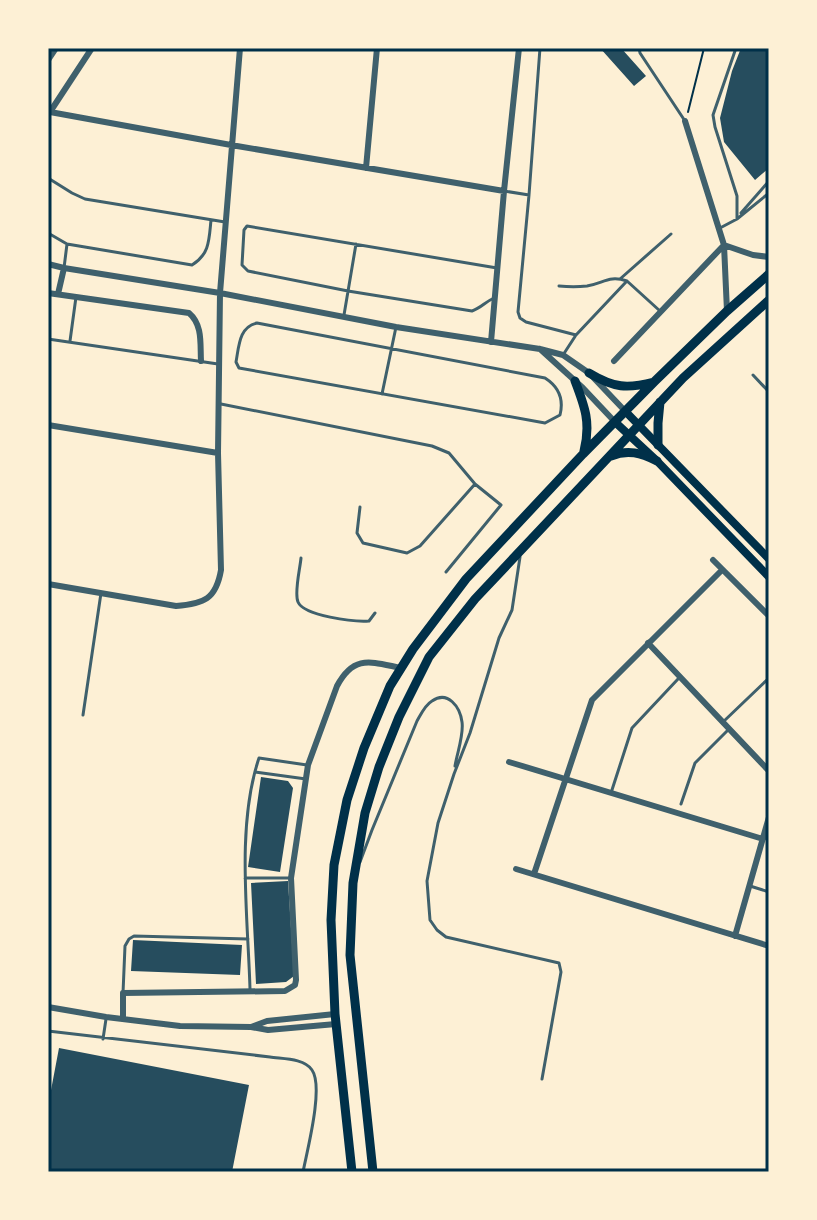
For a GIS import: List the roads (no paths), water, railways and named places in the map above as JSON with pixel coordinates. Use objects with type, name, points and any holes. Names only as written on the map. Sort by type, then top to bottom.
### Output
[{"type":"main road","points":[[352,1172],[336,1019],[331,920],[334,865],[347,800],[364,748],[390,686],[413,649],[466,579],[655,381],[769,274]]},
{"type":"main road","points":[[373,1172],[350,955],[353,883],[365,813],[399,717],[429,657],[475,599],[683,378],[769,300]]},
{"type":"main road","points":[[589,373],[621,387],[655,381]]},
{"type":"main road","points":[[575,381],[588,418],[588,437],[583,454]]},
{"type":"main road","points":[[658,445],[660,402]]},
{"type":"main road","points":[[626,412],[769,559]]},
{"type":"main road","points":[[615,422],[769,576]]},
{"type":"main road","points":[[611,456],[635,452],[657,461]]},
{"type":"street","points":[[48,60],[56,48]]},
{"type":"street","points":[[92,48],[49,113],[504,191]]},
{"type":"street","points":[[48,584],[176,606],[194,605],[210,597],[218,586],[221,570],[218,453],[220,293],[240,48]]},
{"type":"street","points":[[366,168],[377,48]]},
{"type":"street","points":[[491,342],[519,48]]},
{"type":"street","points":[[685,121],[724,245],[727,311]]},
{"type":"street","points":[[724,245],[769,257]]},
{"type":"street","points":[[614,361],[724,245]]},
{"type":"street","points":[[48,264],[396,327],[540,349],[563,355],[589,373],[626,412]]},
{"type":"street","points":[[58,294],[64,268]]},
{"type":"street","points":[[48,293],[189,313],[199,325],[201,361]]},
{"type":"street","points":[[540,349],[615,422]]},
{"type":"street","points":[[48,425],[218,453]]},
{"type":"street","points":[[713,560],[769,616]]},
{"type":"street","points":[[534,874],[592,700],[722,570]]},
{"type":"street","points":[[648,643],[769,771]]},
{"type":"street","points":[[123,1019],[123,993],[250,993],[285,991],[295,985],[291,878],[308,765],[337,686],[351,666],[373,662],[401,668]]},
{"type":"street","points":[[509,762],[763,839]]},
{"type":"street","points":[[735,936],[769,817]]},
{"type":"street","points":[[516,869],[769,946]]},
{"type":"street","points":[[48,1007],[180,1026],[268,1030],[336,1019]]},
{"type":"lane","points":[[540,48],[518,312],[526,322],[576,335]]},
{"type":"lane","points":[[639,48],[685,121]]},
{"type":"lane","points":[[736,48],[713,115],[737,196],[737,219]]},
{"type":"lane","points":[[48,178],[85,199],[225,222]]},
{"type":"lane","points":[[737,219],[769,181]]},
{"type":"lane","points":[[504,191],[529,195]]},
{"type":"lane","points":[[720,228],[737,219],[769,193]]},
{"type":"lane","points":[[48,233],[67,244],[192,265],[206,254],[209,247],[211,220]]},
{"type":"lane","points":[[495,298],[472,311],[248,271],[242,265],[244,230],[247,226],[497,268]]},
{"type":"lane","points":[[620,279],[671,234]]},
{"type":"lane","points":[[64,268],[67,244]]},
{"type":"lane","points":[[344,317],[356,244]]},
{"type":"lane","points":[[559,286],[584,286],[609,278],[620,279],[627,281],[660,311]]},
{"type":"lane","points":[[563,355],[576,335],[627,281]]},
{"type":"lane","points":[[70,342],[76,297]]},
{"type":"lane","points":[[257,323],[391,350],[545,378],[560,394],[563,405],[560,415],[545,423],[239,368],[236,362],[243,331],[257,323]]},
{"type":"lane","points":[[382,394],[396,327]]},
{"type":"lane","points":[[48,339],[218,364]]},
{"type":"lane","points":[[753,375],[769,392]]},
{"type":"lane","points":[[218,404],[432,446],[449,453],[475,484],[501,505],[446,572]]},
{"type":"lane","points":[[360,507],[357,533],[363,543],[407,553],[420,546],[475,484]]},
{"type":"lane","points":[[521,552],[512,610],[499,638],[438,823],[427,881],[430,920],[446,937],[559,963],[561,972],[542,1079]]},
{"type":"lane","points":[[301,558],[297,597],[305,610],[361,622],[369,621],[375,613]]},
{"type":"lane","points":[[83,715],[101,593]]},
{"type":"lane","points":[[611,793],[634,724],[680,677]]},
{"type":"lane","points":[[723,722],[769,678]]},
{"type":"lane","points":[[353,883],[417,721],[424,708],[434,699],[454,701],[462,724],[454,774]]},
{"type":"lane","points":[[681,804],[695,763],[729,729]]},
{"type":"lane","points":[[250,993],[245,878],[248,809],[255,772],[259,758],[308,765]]},
{"type":"lane","points":[[255,772],[306,779]]},
{"type":"lane","points":[[245,878],[291,878]]},
{"type":"lane","points":[[750,886],[769,892]]},
{"type":"lane","points":[[123,993],[125,946],[134,936],[248,939]]},
{"type":"lane","points":[[103,1039],[106,1017]]},
{"type":"lane","points":[[48,1031],[302,1063],[311,1069],[315,1079],[316,1099],[303,1172]]}]
